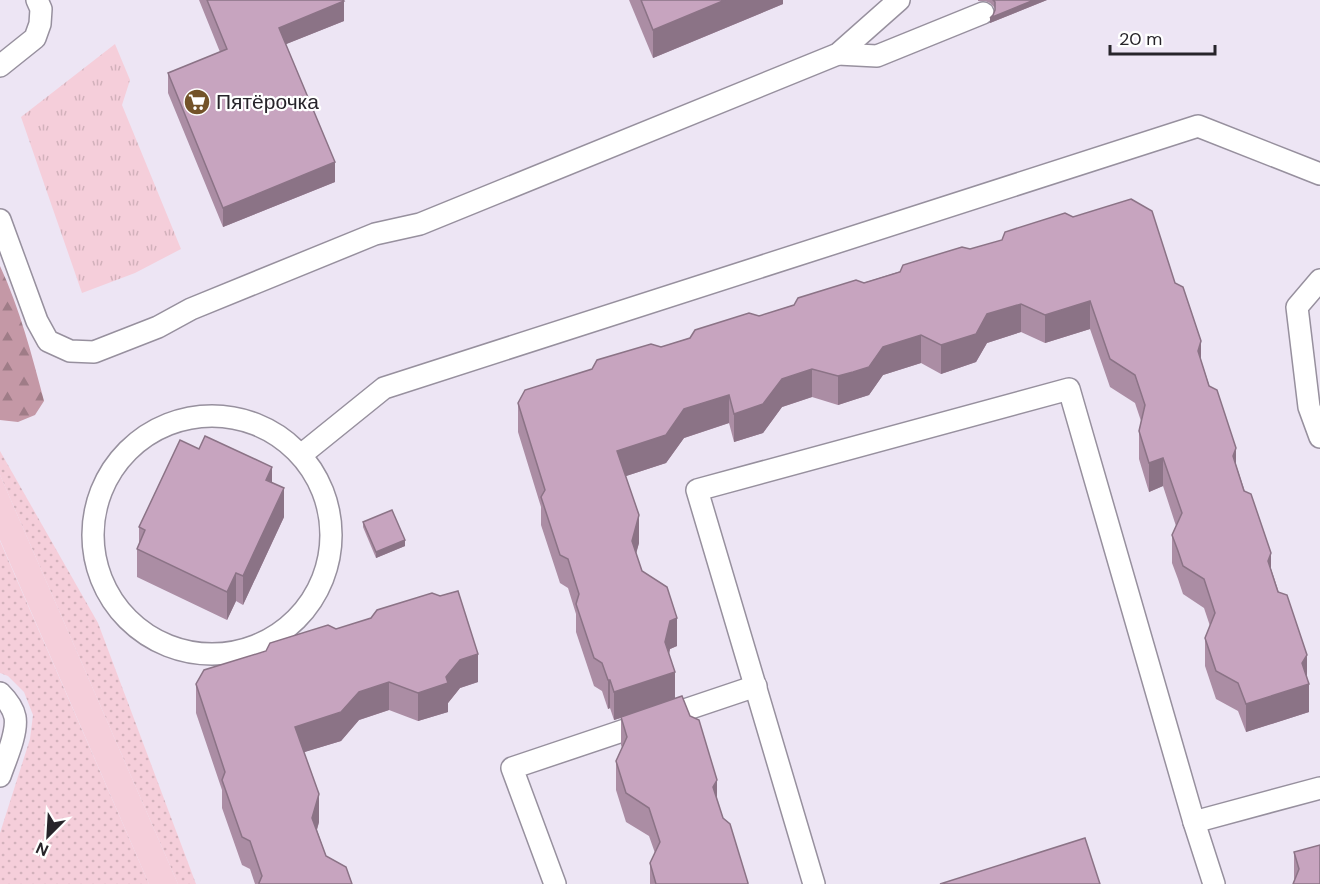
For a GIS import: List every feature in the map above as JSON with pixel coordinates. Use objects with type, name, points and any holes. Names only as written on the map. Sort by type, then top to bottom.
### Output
[{"type":"lane","points":[[0,66],[35,38],[40,24],[41,9],[37,0]]},
{"type":"lane","points":[[0,220],[37,321],[48,341],[70,351],[94,352],[158,327],[191,309],[375,234],[420,224],[838,54],[899,0]]},
{"type":"lane","points":[[838,54],[877,56],[983,13]]},
{"type":"lane","points":[[300,455],[384,388],[1198,126],[1320,174]]},
{"type":"lane","points":[[1320,280],[1297,307],[1309,406],[1320,437]]},
{"type":"lane","points":[[814,884],[697,490],[1069,389],[1214,884]]},
{"type":"lane","points":[[212,416],[237,418],[260,426],[282,439],[300,455],[315,475],[326,498],[331,522],[331,547],[326,572],[316,594],[302,615],[283,631],[261,644],[238,652],[213,654],[188,652],[164,644],[143,632],[124,615],[109,595],[99,572],[93,532],[99,499],[109,476],[123,455],[142,439],[163,427],[187,419],[212,416]]},
{"type":"lane","points":[[555,884],[512,768],[756,686]]},
{"type":"lane","points":[[0,693],[9,702],[15,718],[13,735],[0,776]]},
{"type":"lane","points":[[1194,822],[1320,788]]},
{"type":"green space","points":[[115,44],[130,80],[122,105],[181,249],[135,273],[82,293],[21,117]]},
{"type":"green space","points":[[0,266],[20,316],[44,401],[35,415],[18,422],[0,420]]},
{"type":"green space","points":[[0,451],[98,623],[196,884],[178,884],[0,475]]},
{"type":"green space","points":[[0,475],[178,884],[149,884],[0,540]]},
{"type":"green space","points":[[0,541],[149,884],[0,884],[0,833],[30,739],[33,715],[24,692],[8,676],[0,673]]},
{"type":"building","points":[[207,0],[344,1],[279,28],[335,162],[223,208],[168,73],[227,49]]},
{"type":"building","points":[[641,0],[725,0],[653,30]]},
{"type":"building","points":[[993,0],[1034,0],[990,18],[995,10]]},
{"type":"building","points":[[1131,199],[1152,211],[1175,283],[1183,287],[1201,341],[1198,351],[1209,386],[1217,390],[1236,448],[1233,456],[1244,491],[1251,494],[1271,553],[1268,561],[1278,592],[1287,595],[1307,655],[1302,663],[1309,684],[1246,704],[1238,683],[1216,671],[1205,638],[1215,613],[1204,579],[1183,566],[1172,535],[1182,513],[1163,458],[1149,463],[1139,431],[1145,405],[1135,375],[1110,359],[1090,301],[1045,315],[1021,304],[987,314],[976,334],[941,345],[921,335],[883,347],[869,367],[853,372],[838,376],[812,369],[782,379],[763,404],[734,414],[729,395],[684,409],[666,435],[617,451],[639,515],[632,541],[642,571],[667,587],[677,618],[670,621],[665,642],[675,672],[614,692],[602,663],[594,658],[576,604],[579,594],[568,559],[560,555],[541,497],[545,490],[518,403],[525,390],[592,369],[597,360],[651,344],[661,347],[690,338],[695,330],[749,313],[759,316],[794,305],[798,298],[856,280],[864,283],[900,272],[903,265],[962,247],[970,249],[1002,240],[1005,232],[1065,213],[1073,217]]},
{"type":"building","points":[[205,436],[272,467],[266,480],[284,488],[243,576],[236,573],[227,592],[137,549],[145,530],[139,527],[180,440],[199,449]]},
{"type":"building","points":[[392,510],[405,540],[376,552],[363,522]]},
{"type":"building","points":[[458,591],[478,654],[460,660],[446,677],[448,683],[418,693],[389,682],[359,692],[341,712],[295,727],[319,794],[312,818],[326,856],[346,867],[352,884],[259,884],[262,876],[250,841],[242,837],[222,780],[225,772],[196,684],[204,670],[266,651],[270,643],[328,625],[336,629],[371,618],[377,610],[432,593],[440,596]]},
{"type":"building","points":[[682,696],[690,716],[699,720],[717,780],[713,787],[723,818],[730,824],[748,884],[656,884],[650,863],[660,842],[649,808],[626,793],[616,761],[627,737],[621,717]]},
{"type":"building","points":[[1085,838],[1100,884],[940,884]]},
{"type":"building","points":[[1320,845],[1320,884],[1293,884],[1299,869],[1294,852]]},
{"type":"place","name":"Пятёрочка","points":[[197,102]]}]
